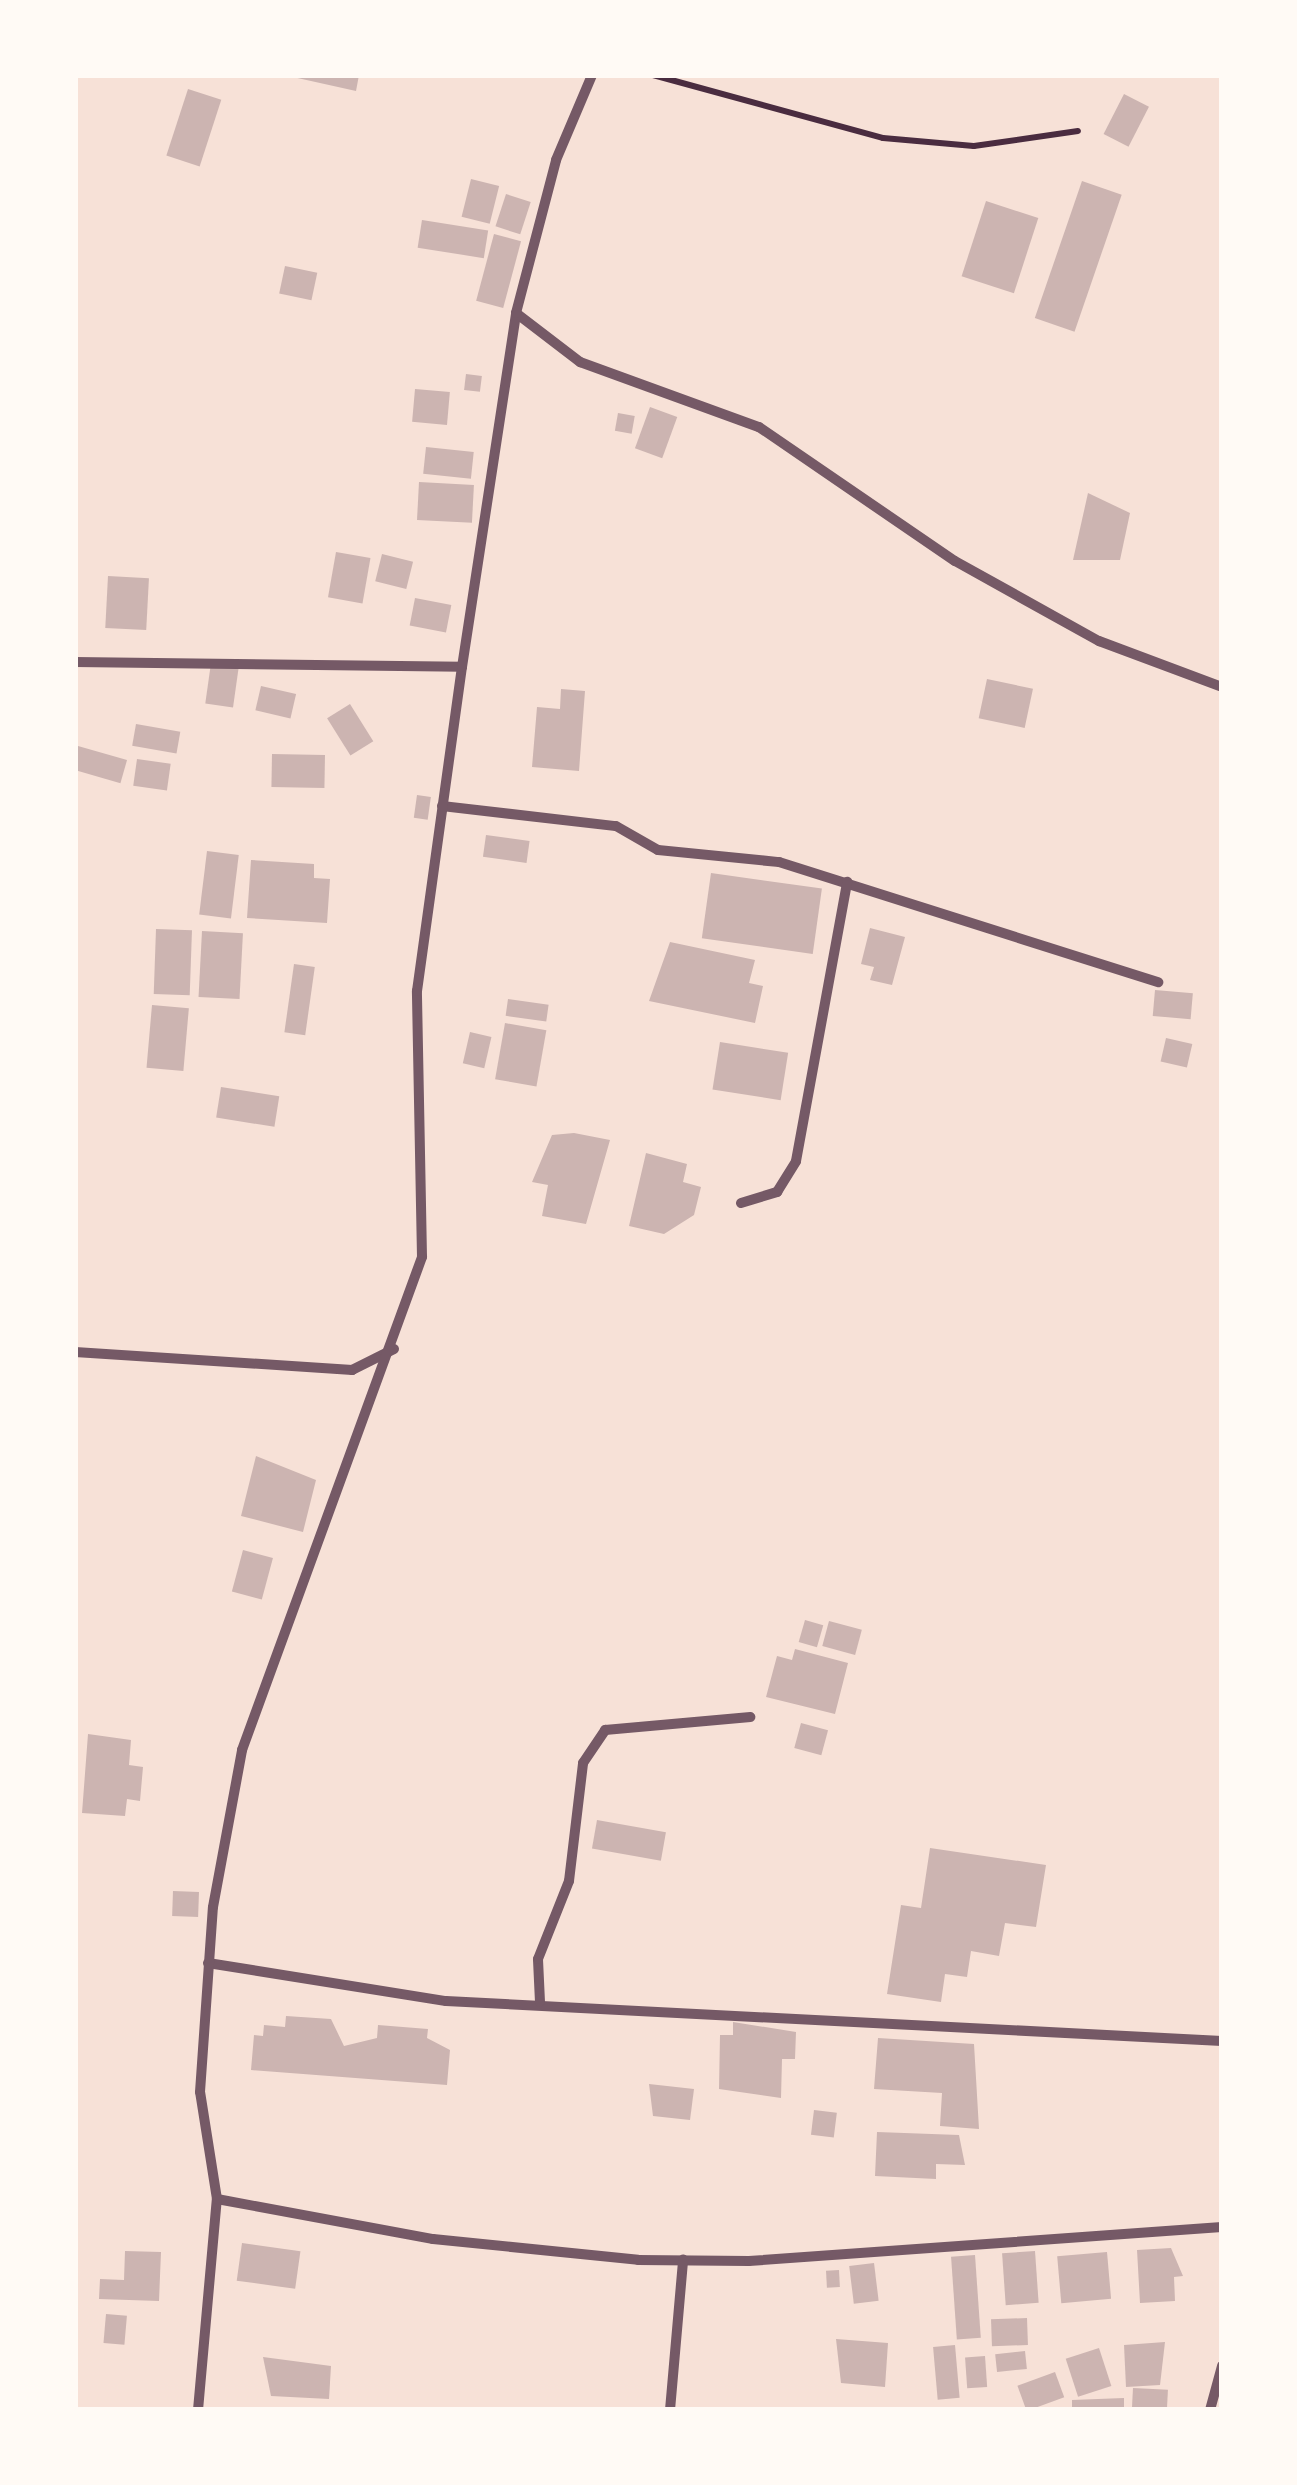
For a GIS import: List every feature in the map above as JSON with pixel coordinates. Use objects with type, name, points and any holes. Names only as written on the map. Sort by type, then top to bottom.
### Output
[{"type":"street","points":[[75,1352],[352,1370],[393,1351],[422,1257],[417,991],[516,313],[556,160],[592,75]]},
{"type":"street","points":[[516,313],[580,362],[759,427],[886,505],[956,561],[1098,640],[1222,687]]},
{"type":"street","points":[[75,662],[462,667]]},
{"type":"street","points":[[442,806],[616,826],[658,850],[779,862],[1158,982]]},
{"type":"street","points":[[740,1204],[777,1192],[796,1161],[847,882]]},
{"type":"street","points":[[198,2410],[217,2198],[200,2092],[208,1962],[242,1750],[422,1257]]},
{"type":"street","points":[[540,2002],[538,1959],[569,1881],[583,1763],[605,1730],[750,1718]]},
{"type":"street","points":[[208,1962],[380,1995],[1222,2040]]},
{"type":"street","points":[[217,2198],[433,2239],[683,2260],[1222,2227]]},
{"type":"street","points":[[670,2410],[683,2260]]},
{"type":"street","points":[[1210,2410],[1222,2366]]},
{"type":"path","points":[[652,75],[883,138],[974,146],[1078,130]]},
{"type":"building","points":[[284,75],[359,75],[356,91]]},
{"type":"building","points":[[188,89],[221,100],[200,166],[166,156]]},
{"type":"building","points":[[1124,94],[1149,107],[1129,147],[1104,134]]},
{"type":"building","points":[[471,179],[499,186],[490,224],[462,217]]},
{"type":"building","points":[[1082,181],[1122,195],[1075,332],[1035,318]]},
{"type":"building","points":[[506,194],[531,202],[520,234],[495,226]]},
{"type":"building","points":[[986,201],[1038,218],[1014,293],[962,276]]},
{"type":"building","points":[[422,220],[488,230],[484,258],[418,248]]},
{"type":"building","points":[[494,234],[521,241],[503,308],[476,301]]},
{"type":"building","points":[[285,266],[317,273],[311,300],[279,293]]},
{"type":"building","points":[[466,374],[482,376],[480,392],[464,390]]},
{"type":"building","points":[[415,389],[450,392],[447,425],[412,422]]},
{"type":"building","points":[[650,407],[677,417],[662,458],[635,448]]},
{"type":"building","points":[[618,413],[635,416],[632,434],[615,431]]},
{"type":"building","points":[[426,447],[474,452],[471,479],[423,474]]},
{"type":"building","points":[[419,482],[474,485],[472,523],[417,520]]},
{"type":"building","points":[[1088,493],[1130,513],[1120,560],[1073,560]]},
{"type":"building","points":[[336,552],[370,558],[362,603],[328,597]]},
{"type":"building","points":[[382,554],[413,562],[406,589],[375,581]]},
{"type":"building","points":[[108,576],[149,578],[146,630],[105,628]]},
{"type":"building","points":[[415,598],[451,605],[446,633],[410,625]]},
{"type":"building","points":[[211,663],[239,667],[233,707],[205,704]]},
{"type":"building","points":[[987,679],[1033,689],[1025,728],[979,718]]},
{"type":"building","points":[[261,686],[296,694],[290,718],[255,710]]},
{"type":"building","points":[[561,689],[585,691],[579,771],[532,767],[537,707],[560,709]]},
{"type":"building","points":[[350,704],[373,741],[350,756],[327,718]]},
{"type":"building","points":[[136,724],[180,732],[176,753],[132,746]]},
{"type":"building","points":[[78,746],[127,760],[120,783],[75,770]]},
{"type":"building","points":[[272,754],[325,755],[324,788],[271,787]]},
{"type":"building","points":[[137,759],[171,764],[167,790],[133,786]]},
{"type":"building","points":[[417,795],[431,797],[428,820],[414,818]]},
{"type":"building","points":[[486,835],[530,841],[527,863],[483,857]]},
{"type":"building","points":[[207,851],[239,855],[231,918],[199,915]]},
{"type":"building","points":[[251,860],[314,864],[314,878],[330,879],[327,923],[247,918]]},
{"type":"building","points":[[711,873],[822,889],[813,954],[702,938]]},
{"type":"building","points":[[870,928],[905,937],[892,985],[870,980],[874,967],[861,964]]},
{"type":"building","points":[[156,929],[192,930],[190,995],[154,994]]},
{"type":"building","points":[[202,931],[243,933],[239,999],[199,997]]},
{"type":"building","points":[[670,942],[755,960],[749,983],[763,986],[755,1023],[649,1001]]},
{"type":"building","points":[[294,964],[315,967],[305,1035],[284,1032]]},
{"type":"building","points":[[1155,990],[1193,993],[1191,1019],[1153,1016]]},
{"type":"building","points":[[508,999],[549,1005],[546,1022],[506,1016]]},
{"type":"building","points":[[152,1005],[189,1008],[183,1071],[147,1068]]},
{"type":"building","points":[[505,1023],[546,1030],[536,1086],[495,1079]]},
{"type":"building","points":[[470,1032],[491,1037],[484,1068],[463,1063]]},
{"type":"building","points":[[1166,1038],[1192,1044],[1187,1067],[1161,1061]]},
{"type":"building","points":[[720,1042],[788,1053],[781,1100],[712,1089]]},
{"type":"building","points":[[221,1087],[279,1096],[274,1127],[216,1118]]},
{"type":"building","points":[[574,1133],[610,1140],[586,1224],[542,1216],[548,1185],[532,1182],[552,1135]]},
{"type":"building","points":[[646,1153],[687,1164],[683,1182],[701,1187],[694,1215],[664,1234],[629,1226]]},
{"type":"building","points":[[256,1456],[316,1480],[303,1532],[241,1516]]},
{"type":"building","points":[[243,1550],[273,1558],[262,1600],[232,1592]]},
{"type":"building","points":[[805,1620],[823,1625],[817,1647],[799,1642]]},
{"type":"building","points":[[829,1621],[862,1630],[855,1655],[822,1646]]},
{"type":"building","points":[[795,1649],[848,1663],[835,1714],[766,1697],[777,1656],[792,1660]]},
{"type":"building","points":[[801,1723],[828,1730],[821,1755],[794,1748]]},
{"type":"building","points":[[88,1734],[131,1740],[129,1765],[143,1767],[140,1801],[127,1799],[125,1816],[82,1813]]},
{"type":"building","points":[[597,1820],[666,1832],[661,1861],[592,1849]]},
{"type":"building","points":[[930,1848],[1046,1865],[1036,1927],[1005,1923],[999,1956],[971,1951],[967,1977],[945,1974],[941,2002],[887,1994],[901,1905],[921,1908]]},
{"type":"building","points":[[173,1891],[199,1892],[198,1917],[172,1916]]},
{"type":"building","points":[[286,2016],[331,2019],[344,2046],[377,2038],[378,2025],[428,2029],[427,2038],[450,2050],[447,2085],[251,2070],[254,2035],[263,2036],[264,2025],[285,2027]]},
{"type":"building","points":[[733,2022],[796,2032],[795,2059],[782,2059],[781,2098],[719,2089],[720,2035],[733,2035]]},
{"type":"building","points":[[878,2038],[974,2044],[979,2129],[940,2126],[942,2093],[874,2089]]},
{"type":"building","points":[[649,2084],[694,2089],[690,2120],[653,2116]]},
{"type":"building","points":[[814,2110],[837,2113],[834,2138],[811,2135]]},
{"type":"building","points":[[877,2132],[959,2135],[965,2165],[936,2164],[936,2179],[875,2176]]},
{"type":"building","points":[[242,2243],[300,2251],[295,2289],[237,2281]]},
{"type":"building","points":[[1171,2248],[1183,2276],[1174,2277],[1175,2301],[1140,2303],[1137,2250]]},
{"type":"building","points":[[125,2251],[161,2252],[159,2301],[99,2299],[100,2279],[124,2280]]},
{"type":"building","points":[[1035,2251],[1039,2303],[1006,2305],[1002,2253]]},
{"type":"building","points":[[1107,2252],[1111,2299],[1061,2303],[1057,2256]]},
{"type":"building","points":[[975,2255],[981,2338],[957,2339],[951,2257]]},
{"type":"building","points":[[874,2263],[879,2301],[854,2304],[849,2266]]},
{"type":"building","points":[[839,2270],[840,2287],[827,2288],[826,2271]]},
{"type":"building","points":[[106,2314],[127,2316],[124,2345],[103,2343]]},
{"type":"building","points":[[1027,2318],[1028,2345],[992,2346],[991,2319]]},
{"type":"building","points":[[836,2339],[888,2343],[885,2387],[841,2383]]},
{"type":"building","points":[[1165,2342],[1160,2385],[1126,2387],[1124,2345]]},
{"type":"building","points":[[955,2345],[960,2398],[938,2400],[933,2347]]},
{"type":"building","points":[[1099,2348],[1111,2386],[1078,2397],[1066,2359]]},
{"type":"building","points":[[1025,2351],[1027,2369],[997,2372],[995,2354]]},
{"type":"building","points":[[985,2356],[987,2387],[967,2388],[965,2357]]},
{"type":"building","points":[[263,2357],[331,2366],[329,2399],[271,2396]]},
{"type":"building","points":[[1055,2372],[1064,2397],[1026,2410],[1017,2386]]},
{"type":"building","points":[[1133,2388],[1168,2390],[1167,2410],[1132,2410]]},
{"type":"building","points":[[1124,2398],[1124,2410],[1072,2410],[1072,2400]]}]
